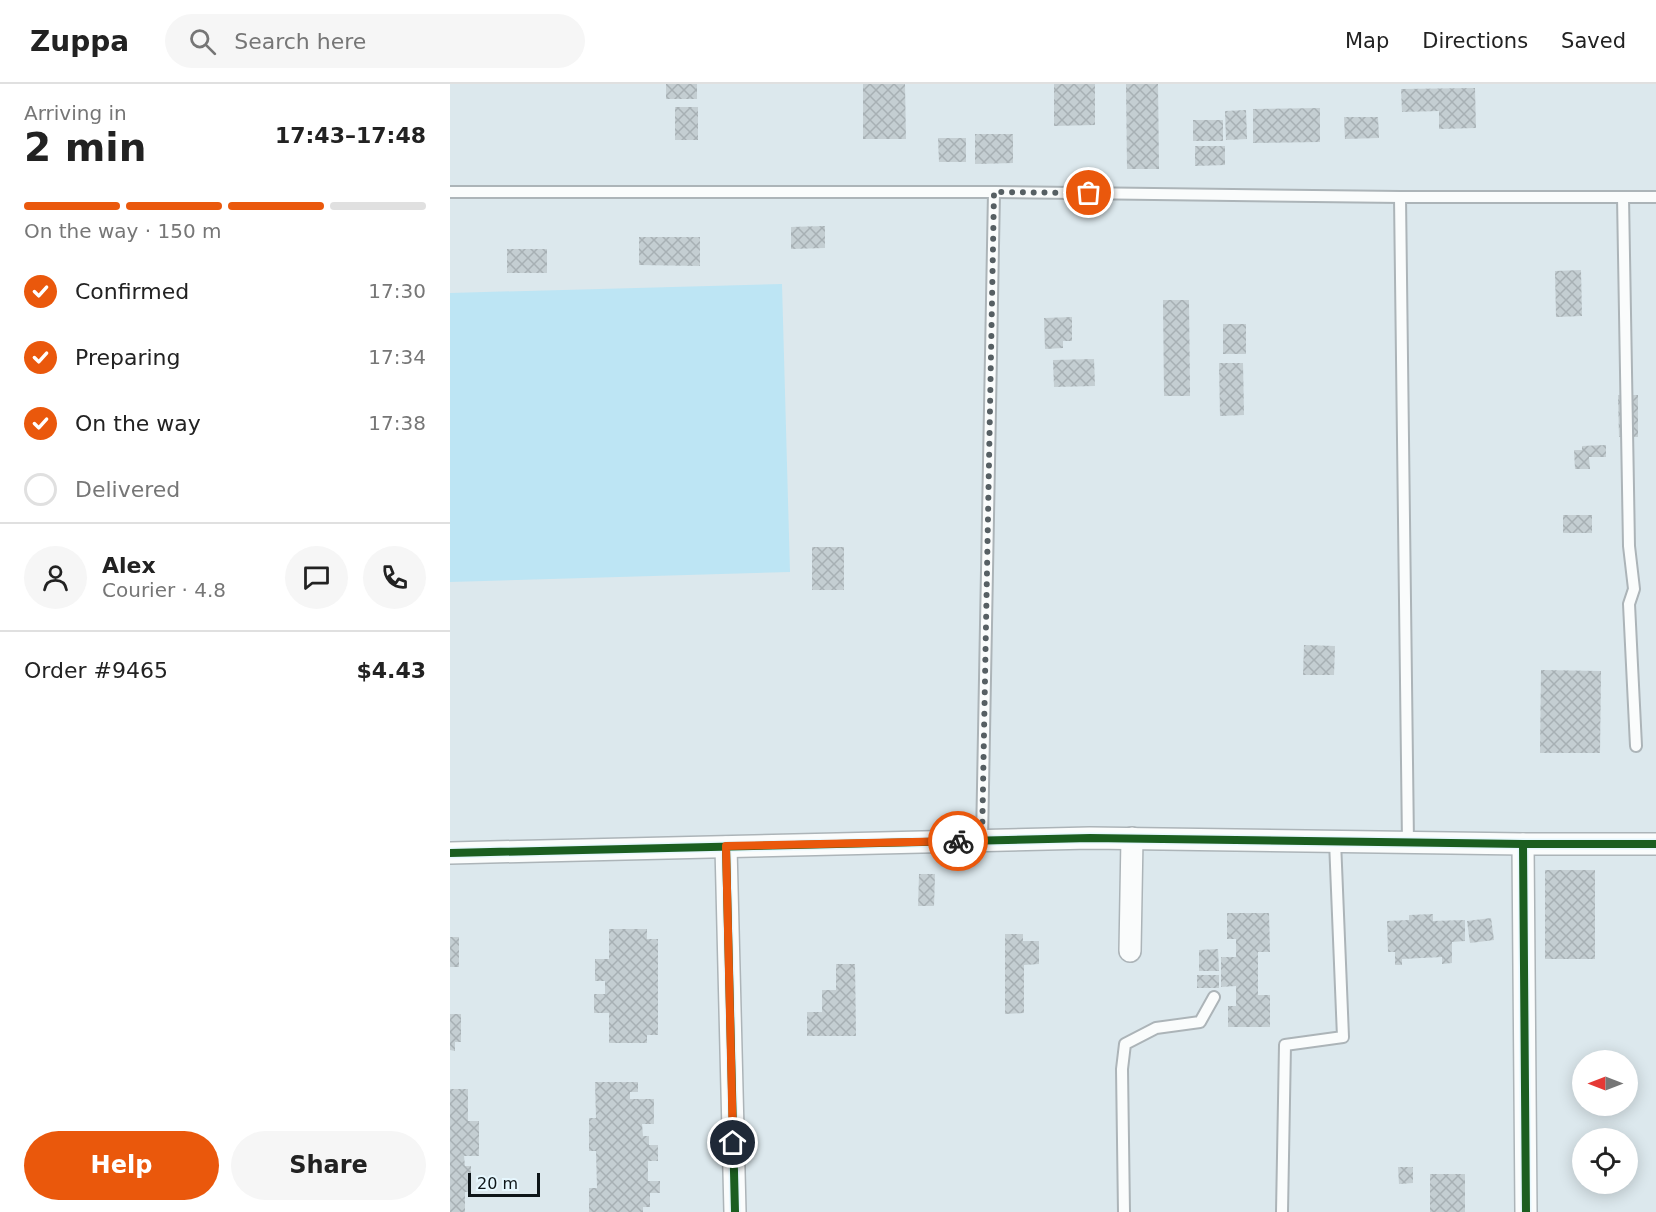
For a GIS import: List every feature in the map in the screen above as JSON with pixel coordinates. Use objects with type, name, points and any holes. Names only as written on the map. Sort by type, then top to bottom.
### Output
[{"type":"street","points":[[1130,951],[1132,838]]},
{"type":"street","points":[[450,853],[1132,838],[1408,843],[1656,844]]},
{"type":"street","points":[[1523,844],[1526,1212]]},
{"type":"street","points":[[726,846],[735,1212]]},
{"type":"lane","points":[[450,192],[994,192],[1400,197],[1656,197]]},
{"type":"lane","points":[[982,841],[994,192]]},
{"type":"lane","points":[[1400,197],[1408,843]]},
{"type":"lane","points":[[1623,197],[1629,546],[1634,589],[1629,604],[1636,746]]},
{"type":"lane","points":[[1282,1212],[1285,1046],[1343,1037],[1335,841]]},
{"type":"lane","points":[[1124,1212],[1122,1069],[1125,1044],[1156,1028],[1200,1022],[1214,997]]},
{"type":"shaded area","points":[[782,284],[790,572],[450,582],[450,293]]},
{"type":"building","points":[[666,84],[697,84],[697,99],[666,99]]},
{"type":"building","points":[[863,84],[905,84],[906,139],[863,139]]},
{"type":"building","points":[[1054,84],[1095,84],[1095,125],[1054,126]]},
{"type":"building","points":[[1126,84],[1158,84],[1159,169],[1127,169]]},
{"type":"building","points":[[1475,88],[1476,128],[1439,129],[1439,111],[1402,112],[1401,89]]},
{"type":"building","points":[[675,107],[698,107],[698,140],[675,140]]},
{"type":"building","points":[[1320,108],[1320,142],[1253,143],[1253,109]]},
{"type":"building","points":[[1246,110],[1247,139],[1226,140],[1225,111]]},
{"type":"building","points":[[1344,117],[1378,117],[1379,138],[1345,139]]},
{"type":"building","points":[[1193,120],[1223,120],[1223,141],[1193,141]]},
{"type":"building","points":[[975,134],[1013,134],[1013,163],[975,164]]},
{"type":"building","points":[[938,138],[966,138],[966,162],[939,162]]},
{"type":"building","points":[[1195,146],[1225,146],[1225,165],[1195,166]]},
{"type":"building","points":[[825,226],[825,248],[791,249],[791,227]]},
{"type":"building","points":[[639,237],[700,237],[700,266],[639,265]]},
{"type":"building","points":[[507,249],[547,249],[547,273],[507,273]]},
{"type":"building","points":[[1581,270],[1582,316],[1556,317],[1555,271]]},
{"type":"building","points":[[1163,300],[1189,300],[1190,396],[1164,396]]},
{"type":"building","points":[[1072,317],[1072,341],[1063,341],[1063,348],[1045,349],[1044,318]]},
{"type":"building","points":[[1223,324],[1246,324],[1246,354],[1223,354]]},
{"type":"building","points":[[1094,359],[1095,386],[1054,387],[1053,360]]},
{"type":"building","points":[[1219,363],[1243,363],[1244,415],[1220,416]]},
{"type":"building","points":[[1618,395],[1638,395],[1638,437],[1619,437]]},
{"type":"building","points":[[1606,445],[1606,457],[1589,457],[1590,469],[1575,469],[1574,450],[1582,450],[1582,446]]},
{"type":"building","points":[[1563,515],[1592,515],[1592,533],[1563,533]]},
{"type":"building","points":[[812,547],[844,547],[844,590],[812,590]]},
{"type":"building","points":[[1304,645],[1335,646],[1334,675],[1303,675]]},
{"type":"building","points":[[1541,670],[1601,671],[1600,753],[1540,753]]},
{"type":"building","points":[[1545,870],[1595,870],[1595,959],[1545,959]]},
{"type":"building","points":[[919,874],[935,874],[934,906],[918,906]]},
{"type":"building","points":[[1227,913],[1269,913],[1270,952],[1258,952],[1258,995],[1270,995],[1270,1027],[1228,1027],[1228,1006],[1236,1006],[1236,986],[1221,987],[1221,957],[1236,957],[1236,939],[1227,939]]},
{"type":"building","points":[[1433,914],[1433,921],[1465,920],[1465,941],[1452,942],[1452,963],[1442,964],[1442,957],[1402,959],[1402,965],[1395,965],[1395,952],[1388,952],[1387,921],[1409,920],[1409,915]]},
{"type":"building","points":[[1491,918],[1494,940],[1470,943],[1467,921]]},
{"type":"building","points":[[609,929],[647,929],[647,939],[658,939],[658,1035],[647,1035],[647,1043],[609,1043],[609,1013],[594,1013],[594,994],[605,994],[605,981],[595,981],[595,959],[609,959]]},
{"type":"building","points":[[1005,934],[1023,934],[1023,941],[1039,941],[1039,964],[1024,965],[1024,1013],[1005,1014]]},
{"type":"building","points":[[450,937],[459,937],[459,967],[450,967]]},
{"type":"building","points":[[1218,949],[1219,971],[1199,971],[1199,950]]},
{"type":"building","points":[[836,964],[855,964],[856,1036],[807,1036],[807,1012],[822,1012],[822,990],[836,990]]},
{"type":"building","points":[[1197,975],[1219,975],[1219,988],[1197,988]]},
{"type":"building","points":[[450,1014],[461,1014],[461,1042],[455,1042],[455,1051],[450,1050]]},
{"type":"building","points":[[595,1082],[638,1082],[638,1092],[630,1092],[630,1099],[654,1099],[654,1124],[642,1124],[643,1136],[649,1136],[649,1145],[658,1145],[658,1161],[648,1161],[648,1181],[660,1181],[660,1193],[650,1193],[650,1207],[643,1207],[643,1212],[589,1212],[589,1188],[597,1188],[596,1151],[589,1151],[589,1118],[596,1118]]},
{"type":"building","points":[[450,1089],[468,1089],[468,1121],[479,1121],[479,1156],[464,1156],[465,1166],[471,1166],[471,1192],[465,1192],[465,1212],[450,1212]]},
{"type":"building","points":[[1398,1167],[1413,1167],[1413,1183],[1399,1184]]},
{"type":"building","points":[[1430,1174],[1465,1174],[1465,1212],[1430,1212]]},
{"type":"cycle path","points":[[450,853],[1090,838],[1656,844]]},
{"type":"cycle path","points":[[1523,844],[1526,1212]]},
{"type":"cycle path","points":[[726,847],[735,1212]]},
{"type":"way so far","points":[[958,841],[982,841],[994,192],[1089,193]]},
{"type":"route","points":[[733,1143],[726,846],[958,841]]}]
